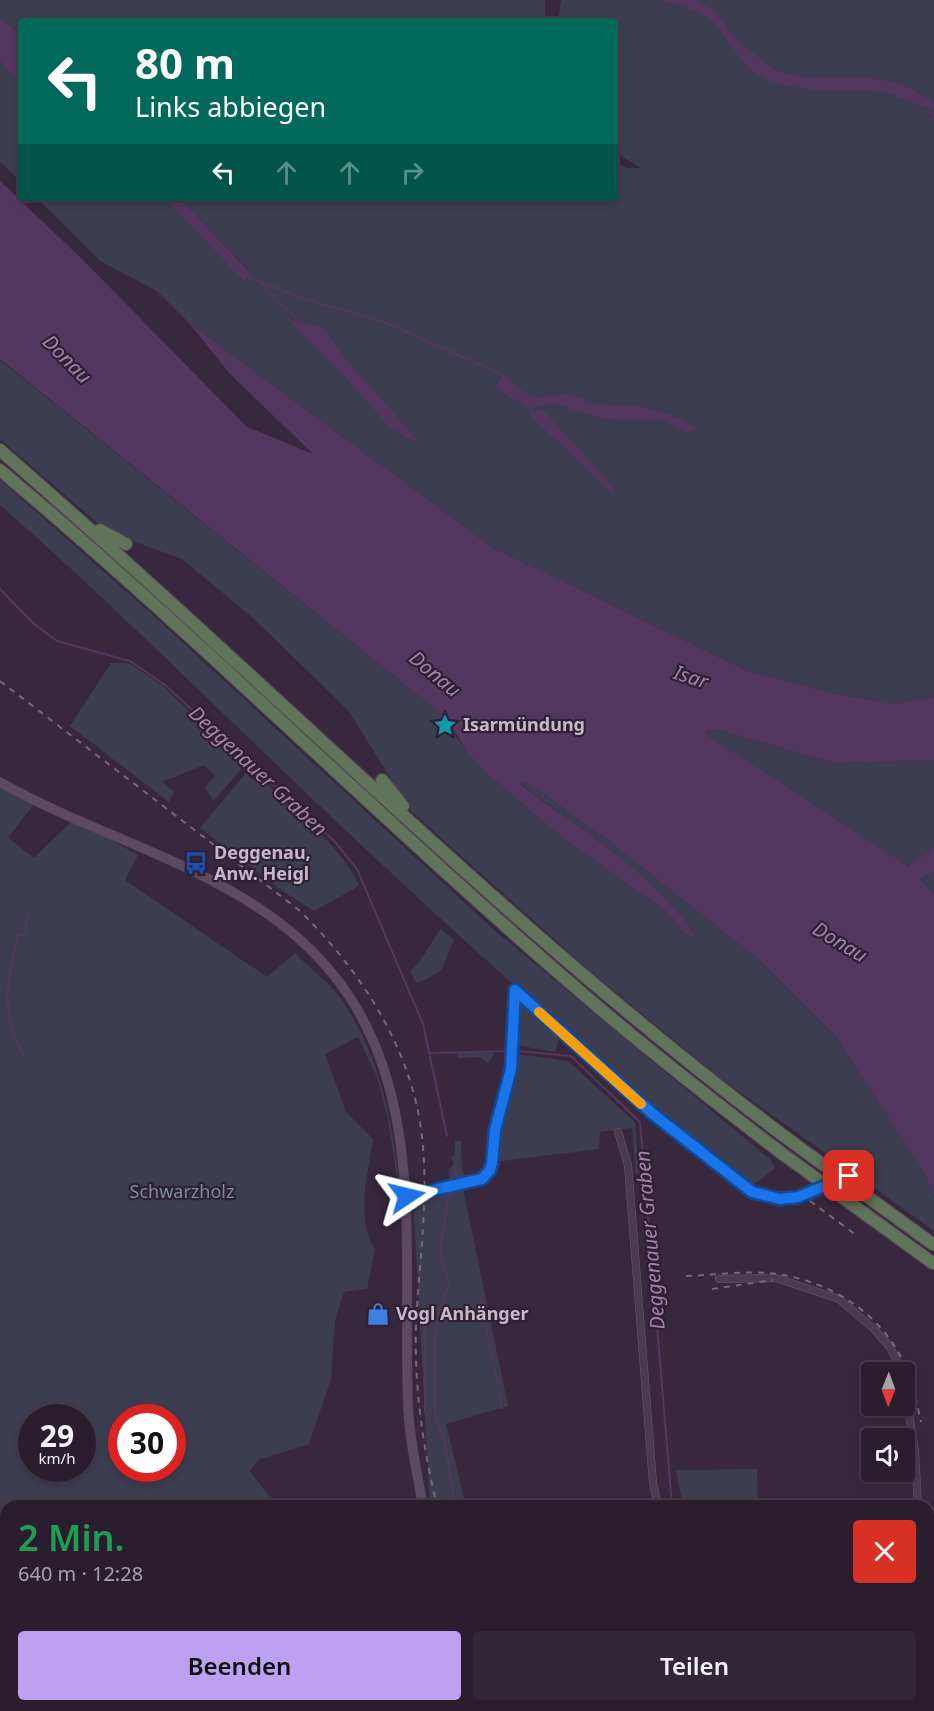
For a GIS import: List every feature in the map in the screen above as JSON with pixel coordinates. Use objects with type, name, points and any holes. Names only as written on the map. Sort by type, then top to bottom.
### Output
[{"type":"highway","points":[[0,450],[88,526],[407,818],[600,989],[709,1080],[934,1245]]},
{"type":"highway","points":[[0,470],[168,616],[574,987],[703,1093],[934,1264]]},
{"type":"highway","points":[[88,526],[101,530],[126,544]]},
{"type":"highway","points":[[382,780],[403,806],[407,818]]},
{"type":"main road","points":[[0,782],[36,801],[223,886],[268,914],[305,944],[342,985],[362,1013],[378,1052],[398,1119],[407,1196],[408,1404],[413,1456],[422,1500]]},
{"type":"street","points":[[407,1196],[482,1179],[490,1170],[495,1130],[511,1069],[515,990],[653,1114],[752,1192],[780,1199],[798,1197],[849,1176]]},
{"type":"street","points":[[618,1132],[628,1165],[653,1483],[657,1500]]},
{"type":"street","points":[[719,1279],[776,1278],[839,1299],[874,1329],[890,1347],[897,1362]]},
{"type":"street","points":[[909,1416],[915,1451],[918,1500]]},
{"type":"green space","points":[[0,0],[545,0],[545,18],[18,18],[18,33],[0,19]]},
{"type":"green space","points":[[561,0],[934,0],[934,697],[892,704],[831,693],[745,670],[492,547],[190,324],[157,291],[100,261],[40,201],[167,201],[245,281],[251,272],[183,201],[618,201],[618,162],[626,168],[641,168],[618,154],[618,18],[558,18]]},
{"type":"green space","points":[[0,61],[18,81],[18,179],[0,162]]},
{"type":"green space","points":[[0,360],[446,718],[457,738],[486,773],[564,839],[664,910],[685,934],[697,938],[681,916],[640,874],[521,784],[522,781],[527,782],[613,844],[759,960],[835,1036],[924,1172],[934,1196],[934,1231],[719,1077],[590,971],[411,811],[348,710],[253,618],[182,559],[108,532],[0,439]]},
{"type":"green space","points":[[0,480],[155,617],[493,929],[771,1160],[775,1168],[752,1186],[636,1091],[522,992],[301,788],[115,609],[0,505]]},
{"type":"green space","points":[[111,663],[129,663],[163,686],[245,765],[213,801],[205,787],[215,776],[204,765],[162,782],[174,792],[169,802],[70,726]]},
{"type":"green space","points":[[715,729],[834,763],[934,760],[934,848],[908,866],[712,741],[706,735],[707,731]]},
{"type":"green space","points":[[246,773],[253,780],[262,780],[330,844],[352,872],[359,886],[314,911],[284,892],[200,828]]},
{"type":"green space","name":"Schwarzholz","points":[[0,782],[36,801],[8,838],[34,858],[74,819],[138,855],[125,880],[267,977],[295,953],[333,989],[344,1003],[357,1025],[377,1071],[390,1120],[400,1196],[388,1119],[377,1077],[358,1037],[325,1054],[346,1112],[373,1139],[364,1210],[369,1237],[375,1249],[367,1289],[344,1292],[335,1320],[331,1379],[309,1444],[258,1460],[250,1471],[267,1494],[275,1500],[0,1500]]},
{"type":"green space","points":[[934,872],[934,893],[920,879]]},
{"type":"green space","points":[[441,929],[454,940],[443,967],[435,974],[416,983],[410,971]]},
{"type":"green space","points":[[526,1005],[560,1036],[555,1052],[516,1045],[514,1027],[518,1006]]},
{"type":"green space","points":[[492,1052],[494,1054],[488,1063],[479,1057],[457,1058],[458,1053]]},
{"type":"green space","points":[[516,1054],[568,1061],[635,1122],[639,1174],[636,1174],[632,1128],[600,1132],[599,1149],[494,1162],[496,1134]]},
{"type":"green space","points":[[455,1141],[461,1141],[462,1169],[466,1179],[450,1184],[449,1170],[454,1164],[451,1157],[455,1155]]},
{"type":"green space","points":[[463,1188],[508,1406],[446,1424],[465,1500],[430,1500],[413,1198],[443,1195]]},
{"type":"green space","points":[[757,1469],[758,1500],[682,1500],[676,1470]]},
{"type":"water","points":[[660,0],[694,0],[714,10],[736,40],[775,70],[808,78],[869,78],[900,83],[934,102],[934,107],[920,105],[881,92],[819,90],[772,82],[745,64],[709,18],[689,8]]},
{"type":"water","points":[[0,19],[18,33],[18,81],[0,61]]},
{"type":"water","points":[[0,181],[18,198],[18,201],[21,201],[82,259],[247,427],[313,454],[230,374],[190,324],[492,547],[745,670],[831,693],[892,704],[934,697],[934,760],[834,763],[715,729],[707,731],[706,735],[908,866],[934,848],[934,872],[920,879],[934,893],[934,1196],[924,1172],[835,1036],[759,960],[613,844],[527,782],[522,781],[521,785],[640,874],[681,916],[698,939],[685,934],[664,910],[564,839],[486,773],[469,754],[446,718],[0,359]]},
{"type":"water","points":[[167,201],[183,201],[251,273],[244,281]]},
{"type":"water","points":[[288,320],[324,328],[347,361],[422,445],[391,429],[339,370]]},
{"type":"water","points":[[503,375],[532,398],[571,394],[595,404],[644,407],[679,418],[698,429],[689,433],[664,420],[604,419],[553,403],[529,408],[495,388]]},
{"type":"water","points":[[542,409],[613,486],[614,495],[528,415]]},
{"type":"waterway","points":[[934,107],[929,107],[934,118]]},
{"type":"waterway","points":[[248,277],[305,299],[384,322],[503,375]]},
{"type":"waterway","points":[[260,283],[301,323]]},
{"type":"waterway","points":[[529,408],[534,413]]},
{"type":"waterway","name":"Deggenauer Graben","points":[[0,589],[34,624],[57,641],[130,661],[165,685],[335,842],[357,869],[423,1024],[447,1136]]},
{"type":"waterway","points":[[25,930],[28,917]]},
{"type":"waterway","points":[[23,1054],[11,1025],[8,996],[11,967],[18,936],[24,935]]},
{"type":"waterway","name":"Deggenauer Graben","points":[[430,1053],[508,1051]]},
{"type":"waterway","name":"Deggenauer Graben","points":[[518,1051],[571,1056],[640,1122],[672,1500]]},
{"type":"waterway","points":[[454,1165],[459,1192],[450,1195],[448,1200],[440,1252],[449,1283],[438,1316],[435,1337],[435,1413],[445,1443],[454,1500]]},
{"type":"waterway","points":[[480,1297],[492,1359]]},
{"type":"waterway","points":[[425,1412],[425,1328],[429,1310]]},
{"type":"waterway","points":[[494,1367],[498,1385]]},
{"type":"waterway","points":[[500,1394],[502,1408]]},
{"type":"railway","points":[[0,681],[299,910],[342,957],[361,983],[393,1038],[415,1098],[421,1129],[424,1202],[416,1325],[416,1371],[424,1439],[436,1500]]},
{"type":"railway","points":[[810,1201],[856,1235]]},
{"type":"railway","points":[[686,1276],[777,1274],[818,1285],[855,1305],[885,1333],[897,1351],[912,1382],[921,1422]]},
{"type":"railway","points":[[712,1289],[773,1280]]},
{"type":"slow traffic","points":[[539,1012],[641,1104]]},
{"type":"place","name":"Isarmündung","points":[[445,725]]},
{"type":"place","name":"Deggenau, Anw. Heigl","points":[[196,863]]},
{"type":"place","name":"Vogl Anhänger","points":[[378,1314]]},
{"type":"route","points":[[407,1196],[482,1179],[490,1170],[501,1101],[511,1069],[515,990],[653,1114],[752,1192],[780,1199],[798,1197],[817,1192],[849,1176]]},
{"type":"water label","name":"Donau","points":[[67,359]]},
{"type":"water label","name":"Donau","points":[[435,674]]},
{"type":"water label","name":"Isar","points":[[691,677]]},
{"type":"water label","name":"Donau","points":[[840,942]]}]
